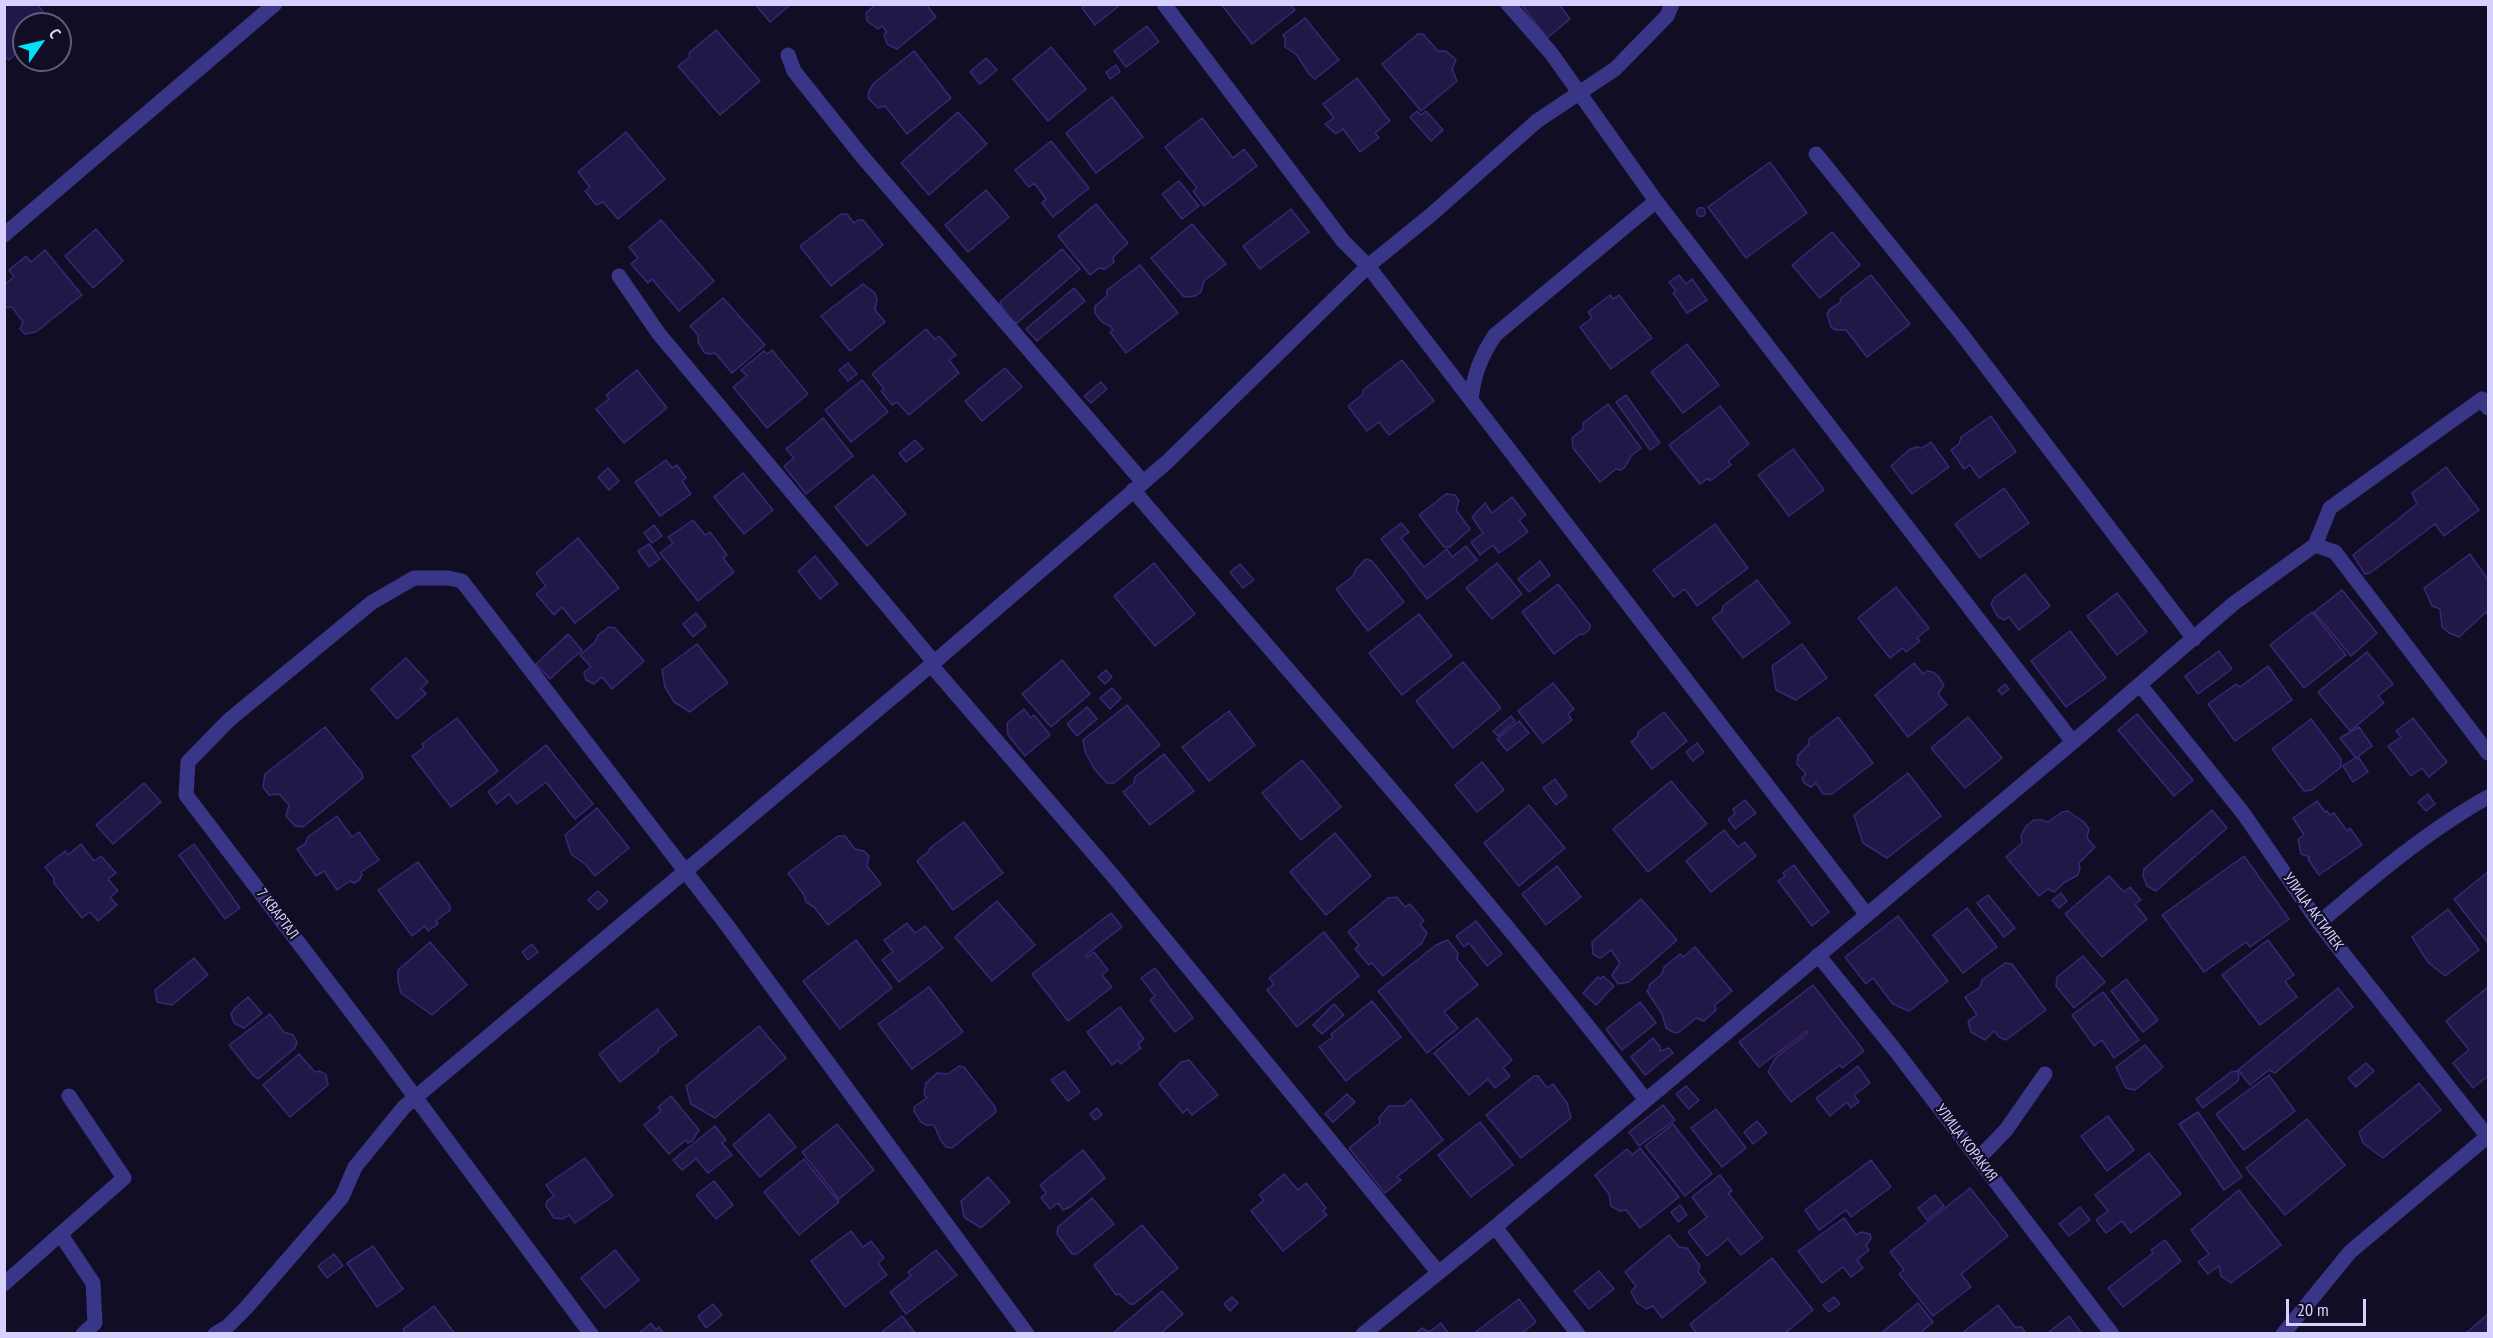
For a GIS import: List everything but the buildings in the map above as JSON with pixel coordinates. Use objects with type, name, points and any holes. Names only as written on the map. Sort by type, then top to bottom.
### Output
[{"type":"street","points":[[4,235],[275,4]]},
{"type":"street","points":[[1164,4],[1343,241],[1368,266],[1867,915]]},
{"type":"street","points":[[1508,4],[1551,52],[1656,201],[2073,742]]},
{"type":"street","points":[[215,1334],[227,1327],[246,1308],[342,1197],[355,1167],[404,1107],[685,872],[1167,462],[1368,266],[1432,214],[1537,121],[1615,69],[1667,16],[1672,4]]},
{"type":"street","points":[[788,55],[794,71],[861,154],[1502,921],[1645,1099]]},
{"type":"street","points":[[1816,154],[1960,332],[2194,639]]},
{"type":"street","points":[[1471,399],[1474,376],[1482,354],[1495,335],[1656,201]]},
{"type":"street","points":[[619,276],[659,334],[932,663],[1114,876],[1438,1272]]},
{"type":"street","points":[[1363,1334],[1495,1227],[2140,686],[2233,604],[2315,544],[2330,508],[2482,399],[2488,408]]},
{"type":"street","points":[[2315,544],[2335,552],[2487,748]]},
{"type":"street","name":"7 КВАРТАЛ","points":[[591,1334],[417,1098],[186,795],[188,762],[229,720],[371,603],[414,578],[448,578],[462,581],[685,872]]},
{"type":"street","name":"УЛИЦА АКТИЛЕК","points":[[2140,686],[2243,813],[2319,923],[2488,1137]]},
{"type":"street","points":[[2319,923],[2362,887],[2454,818],[2488,797]]},
{"type":"street","points":[[685,872],[729,928],[1027,1334]]},
{"type":"street","name":"УЛИЦА КОРАКИЯ","points":[[1818,955],[1895,1050],[2112,1334]]},
{"type":"street","points":[[1978,1158],[2006,1130],[2045,1074]]},
{"type":"street","points":[[4,1284],[124,1178],[69,1096]]},
{"type":"street","points":[[2283,1334],[2350,1252],[2488,1137]]},
{"type":"street","points":[[1495,1227],[1578,1334]]},
{"type":"street","points":[[61,1235],[93,1283],[95,1323],[83,1334]]}]
